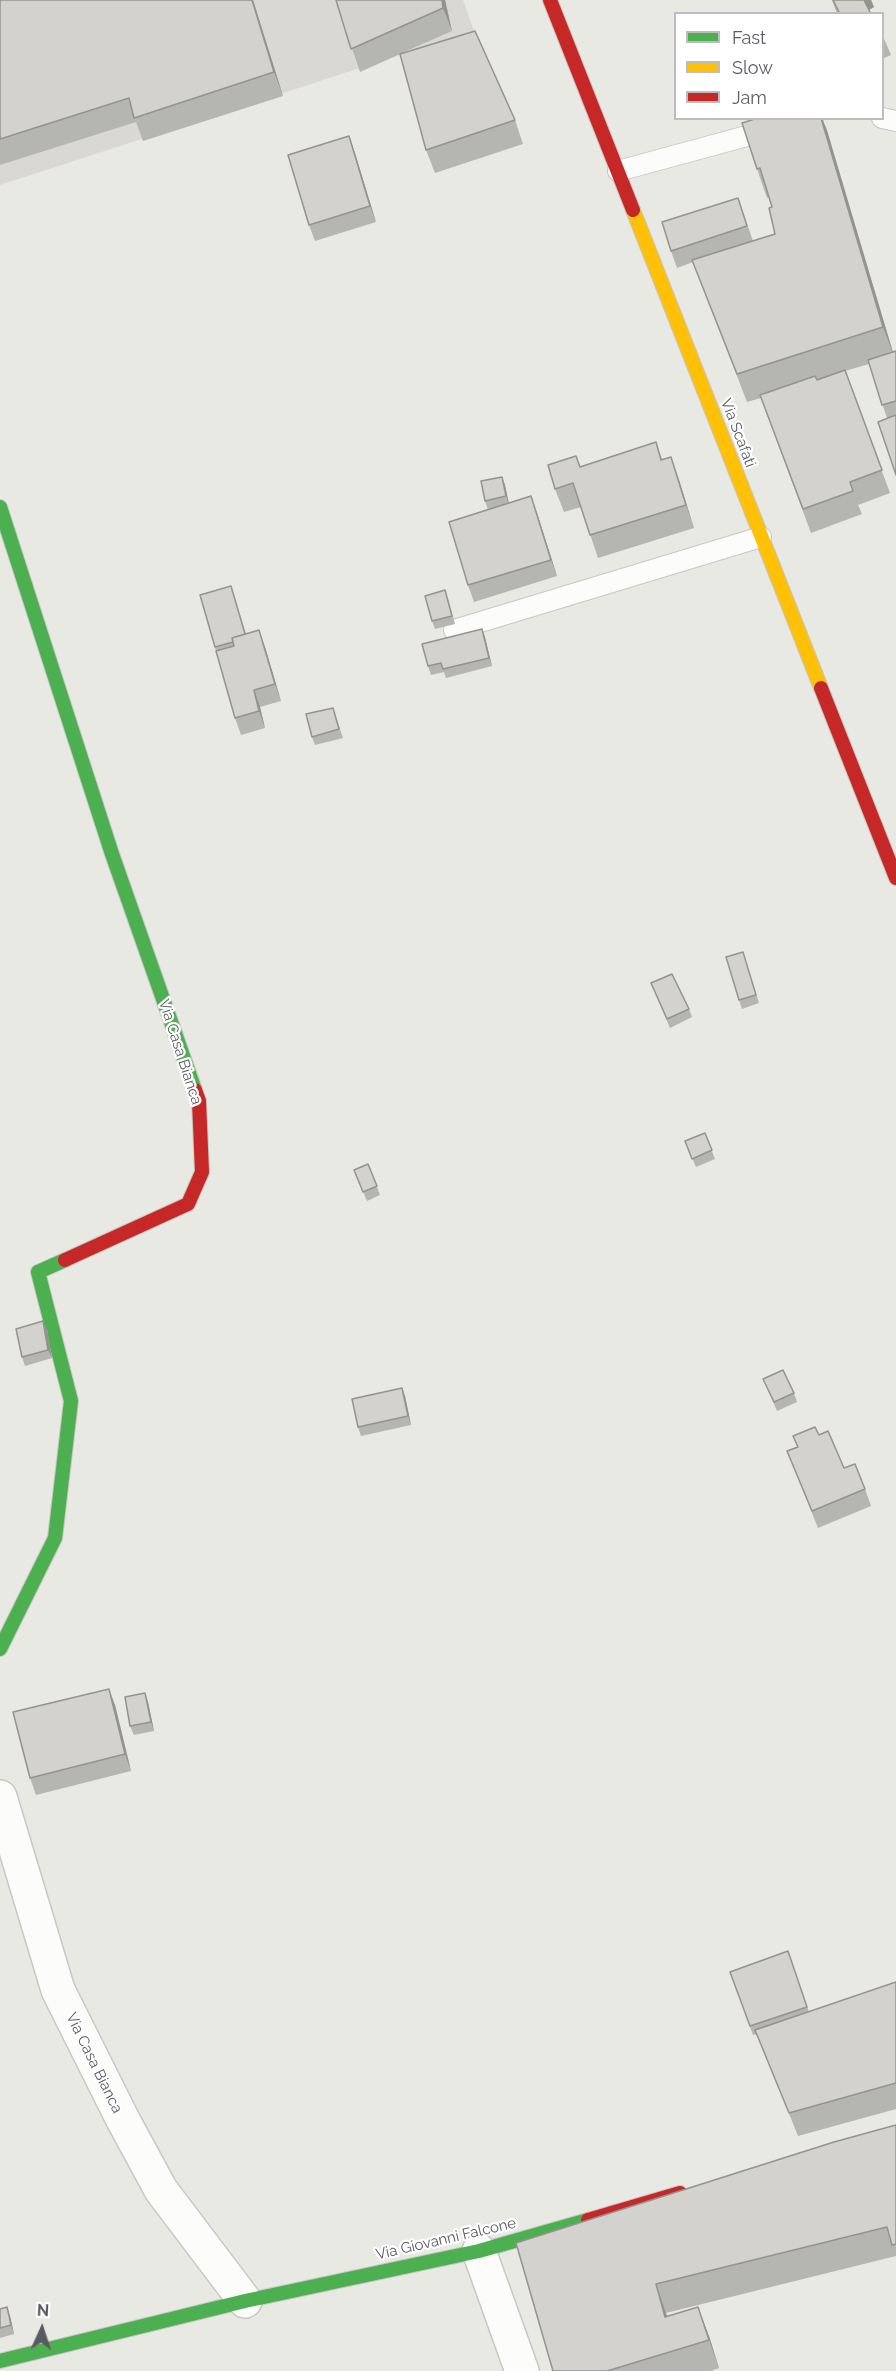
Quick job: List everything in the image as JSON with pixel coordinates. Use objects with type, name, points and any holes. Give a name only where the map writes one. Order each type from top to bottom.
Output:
[{"type":"street","name":"Via Scafati","points":[[550,0],[896,878]]},
{"type":"street","name":"Via Casa Bianca","points":[[0,507],[112,854],[199,1101],[202,1172],[188,1204],[38,1272],[71,1401],[55,1538],[0,1649]]},
{"type":"street","name":"Via Casa Bianca","points":[[0,1797],[58,1990],[161,2190],[245,2301]]},
{"type":"street","name":"Via Giovanni Falcone","points":[[0,2361],[245,2301],[479,2251],[690,2190]]},
{"type":"street","points":[[479,2251],[522,2371]]},
{"type":"lane","points":[[618,171],[806,120]]},
{"type":"lane","points":[[454,630],[761,537]]},
{"type":"shaded area","points":[[0,0],[463,0],[474,31],[0,185]]},
{"type":"building","points":[[0,0],[252,0],[274,72],[134,118],[129,98],[0,139]]},
{"type":"building","points":[[336,0],[442,0],[443,8],[351,49]]},
{"type":"building","points":[[833,0],[864,0],[870,12],[839,12]]},
{"type":"building","points":[[475,31],[515,120],[426,150],[400,54]]},
{"type":"building","points":[[752,120],[822,120],[883,327],[737,374],[692,260],[775,234],[769,208],[772,207],[760,168],[757,169],[742,123]]},
{"type":"building","points":[[349,136],[370,206],[309,225],[288,155]]},
{"type":"building","points":[[738,198],[747,226],[671,251],[662,222]]},
{"type":"building","points":[[896,351],[896,401],[882,405],[868,360]]},
{"type":"building","points":[[845,370],[882,470],[850,482],[853,491],[803,509],[760,395],[815,376],[817,380]]},
{"type":"building","points":[[896,415],[896,475],[878,422]]},
{"type":"building","points":[[656,442],[661,460],[671,457],[686,505],[590,535],[573,483],[555,489],[548,465],[576,456],[580,467]]},
{"type":"building","points":[[502,477],[506,496],[485,501],[481,481]]},
{"type":"building","points":[[531,496],[551,560],[468,585],[449,522]]},
{"type":"building","points":[[231,586],[245,634],[232,638],[233,642],[215,647],[200,595]]},
{"type":"building","points":[[445,590],[452,616],[432,621],[425,596]]},
{"type":"building","points":[[482,629],[489,658],[443,669],[441,663],[428,666],[422,644]]},
{"type":"building","points":[[259,630],[275,684],[254,690],[259,711],[235,718],[216,651],[234,646],[232,638]]},
{"type":"building","points":[[333,708],[339,729],[312,737],[306,714]]},
{"type":"building","points":[[743,952],[756,995],[739,1000],[726,957]]},
{"type":"building","points":[[672,974],[689,1009],[667,1019],[651,983]]},
{"type":"building","points":[[705,1133],[712,1150],[692,1159],[685,1141]]},
{"type":"building","points":[[368,1164],[377,1186],[363,1192],[354,1170]]},
{"type":"building","points":[[43,1321],[48,1350],[22,1357],[16,1329]]},
{"type":"building","points":[[783,1370],[794,1393],[774,1402],[763,1379]]},
{"type":"building","points":[[402,1388],[408,1416],[358,1427],[352,1399]]},
{"type":"building","points":[[815,1427],[819,1435],[828,1431],[844,1468],[855,1464],[865,1489],[812,1511],[787,1451],[798,1447],[793,1436]]},
{"type":"building","points":[[109,1689],[125,1754],[30,1778],[13,1712]]},
{"type":"building","points":[[145,1693],[151,1722],[130,1726],[125,1697]]},
{"type":"building","points":[[788,1951],[807,2007],[750,2026],[730,1972]]},
{"type":"building","points":[[896,1982],[896,2083],[789,2113],[755,2030]]},
{"type":"building","points":[[896,2125],[896,2244],[892,2245],[887,2227],[656,2284],[665,2317],[698,2307],[709,2340],[607,2371],[553,2371],[516,2243],[834,2142]]},
{"type":"building","points":[[7,2307],[11,2325],[0,2328],[0,2309]]},
{"type":"traffic: fast","points":[[0,507],[112,854],[195,1090]]},
{"type":"traffic: fast","points":[[0,1649],[55,1538],[71,1401],[38,1272],[65,1260]]},
{"type":"traffic: fast","points":[[0,2361],[245,2301],[479,2251],[588,2220]]},
{"type":"traffic: slow","points":[[633,210],[821,688]]},
{"type":"traffic: jam","points":[[550,0],[633,210]]},
{"type":"traffic: jam","points":[[821,688],[896,878]]},
{"type":"traffic: jam","points":[[65,1260],[188,1204],[202,1172],[199,1101],[195,1090]]},
{"type":"traffic: jam","points":[[588,2220],[680,2193]]}]
